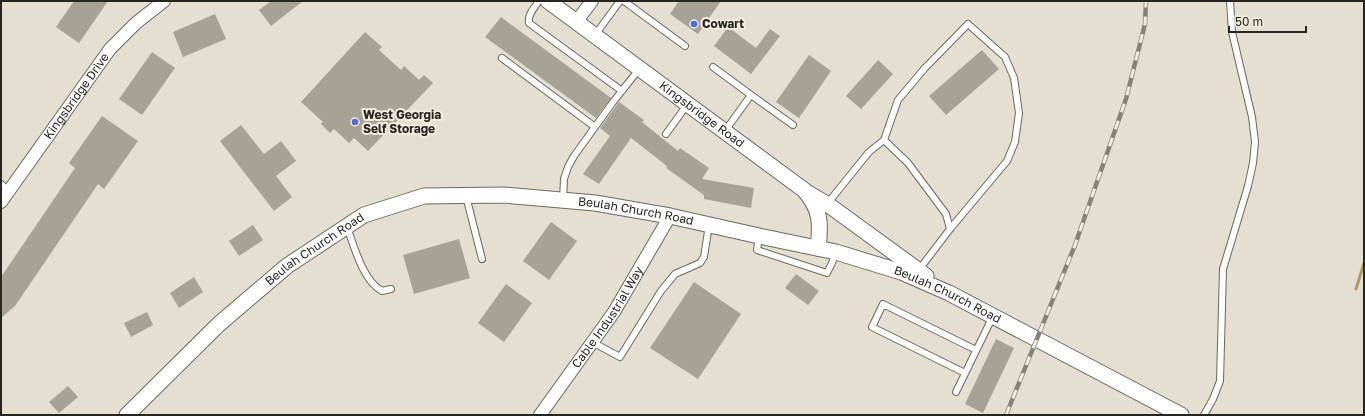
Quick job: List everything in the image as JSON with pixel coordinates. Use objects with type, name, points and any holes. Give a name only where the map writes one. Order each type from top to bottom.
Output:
[{"type":"street","name":"Kingsbridge Drive","points":[[1,202],[5,187],[110,49],[136,23],[164,1]]},
{"type":"street","name":"Kingsbridge Road","points":[[548,1],[804,190],[812,199],[818,217],[820,229],[818,248]]},
{"type":"street","points":[[576,22],[592,1]]},
{"type":"street","points":[[804,190],[827,204],[916,274]]},
{"type":"street","name":"Beulah Church Road","points":[[127,415],[221,321],[287,266],[364,215],[424,196],[504,195],[595,203],[670,216],[836,252],[901,272],[916,274],[949,293],[1181,415]]},
{"type":"street","name":"Cable Industrial Way","points":[[540,415],[614,312],[670,216]]},
{"type":"lane","points":[[539,1],[529,16],[529,22],[622,91]]},
{"type":"lane","points":[[594,35],[620,1]]},
{"type":"lane","points":[[624,1],[685,46]]},
{"type":"lane","points":[[632,7],[636,1]]},
{"type":"lane","points":[[1204,415],[1220,381],[1223,269],[1248,186],[1253,163],[1255,142],[1252,117],[1232,32],[1230,1]]},
{"type":"lane","points":[[818,217],[869,152],[884,140],[898,100],[924,69],[968,24],[1005,57],[1014,78],[1019,113],[1015,142],[1007,161],[950,229],[916,274]]},
{"type":"lane","points":[[502,58],[594,127]]},
{"type":"lane","points":[[713,67],[793,125]]},
{"type":"lane","points":[[563,201],[564,178],[574,156],[594,127],[640,68]]},
{"type":"lane","points":[[725,131],[751,95]]},
{"type":"lane","points":[[666,134],[688,104]]},
{"type":"lane","points":[[884,140],[908,162],[946,214],[950,229]]},
{"type":"lane","points":[[466,196],[482,259]]},
{"type":"lane","points":[[592,342],[620,357],[661,291],[675,274],[700,263],[704,257],[709,225]]},
{"type":"lane","points":[[347,227],[369,280],[376,288],[382,291],[391,289]]},
{"type":"lane","points":[[759,236],[757,250],[827,273],[836,252]]},
{"type":"lane","points":[[965,373],[872,327],[883,304],[976,350]]},
{"type":"lane","points":[[956,392],[993,316]]},
{"type":"building","points":[[74,1],[108,1],[79,43],[56,27]]},
{"type":"building","points":[[271,1],[303,1],[271,26],[259,10]]},
{"type":"building","name":"Cowart","points":[[679,1],[721,1],[698,34],[670,14]]},
{"type":"building","points":[[215,14],[226,39],[183,57],[173,32]]},
{"type":"building","points":[[501,17],[611,98],[596,118],[485,37]]},
{"type":"building","points":[[728,27],[756,48],[770,29],[780,36],[751,74],[714,46]]},
{"type":"building","points":[[365,32],[382,47],[379,50],[401,70],[404,66],[419,80],[424,75],[433,83],[368,151],[354,138],[349,143],[334,129],[330,133],[321,124],[323,122],[301,102]]},
{"type":"building","points":[[982,50],[999,69],[946,115],[929,96]]},
{"type":"building","points":[[152,52],[175,68],[142,115],[119,99]]},
{"type":"building","points":[[809,55],[831,71],[799,118],[776,102]]},
{"type":"building","points":[[878,60],[893,74],[861,109],[846,96]]},
{"type":"building","points":[[619,102],[644,120],[642,122],[678,151],[680,148],[709,168],[702,179],[754,188],[751,208],[704,199],[704,195],[666,168],[667,166],[631,138],[599,184],[583,174],[610,136],[600,128]]},
{"type":"building","points":[[102,116],[138,141],[104,189],[98,184],[15,306],[1,318],[1,277],[75,168],[69,163]]},
{"type":"building","points":[[241,125],[264,154],[281,141],[296,161],[276,176],[292,197],[274,211],[220,141]]},
{"type":"building","points":[[551,222],[577,241],[549,280],[523,261]]},
{"type":"building","points":[[253,225],[263,240],[239,256],[229,241]]},
{"type":"building","points":[[459,239],[470,278],[414,294],[403,255]]},
{"type":"building","points":[[796,274],[819,291],[808,305],[785,288]]},
{"type":"building","points":[[194,277],[203,292],[179,308],[170,293]]},
{"type":"building","points":[[694,282],[741,314],[698,379],[650,348]]},
{"type":"building","points":[[506,284],[532,303],[504,342],[478,323]]},
{"type":"building","points":[[147,312],[153,325],[131,337],[124,323]]},
{"type":"building","points":[[996,339],[1014,348],[983,413],[965,404]]},
{"type":"building","points":[[68,386],[78,397],[59,413],[49,402]]},
{"type":"waterway","points":[[1356,289],[1364,263]]},
{"type":"railway","points":[[1006,415],[1075,245],[1126,99],[1145,24],[1146,1]]},
{"type":"place","name":"Cowart","points":[[694,24]]},
{"type":"place","name":"West Georgia Self Storage","points":[[355,122]]}]
